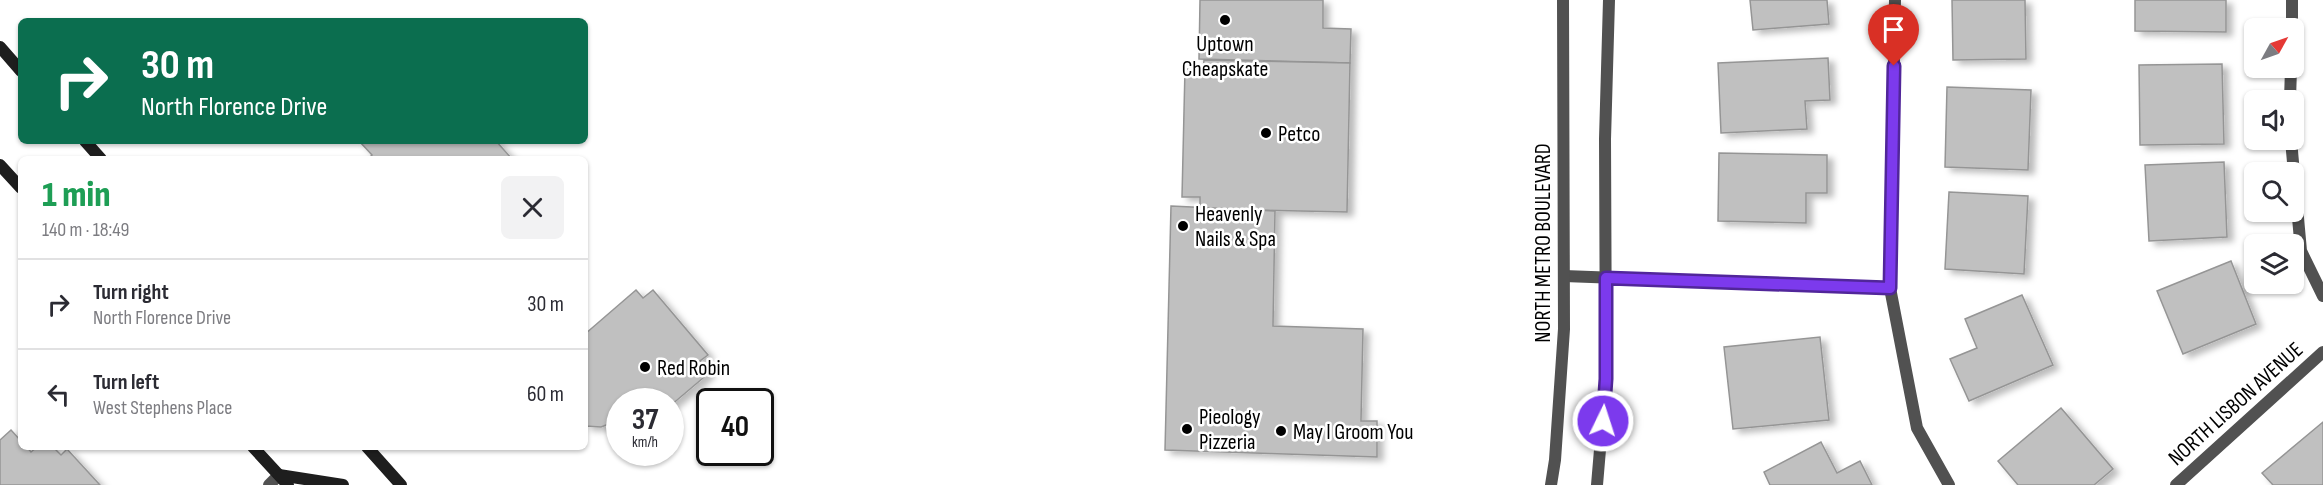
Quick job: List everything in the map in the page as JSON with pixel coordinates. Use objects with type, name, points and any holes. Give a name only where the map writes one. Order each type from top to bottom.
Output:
[{"type":"main road","points":[[0,47],[18,67]]},
{"type":"main road","points":[[88,144],[98,156]]},
{"type":"main road","points":[[0,165],[18,185]]},
{"type":"main road","points":[[256,450],[284,480],[343,485]]},
{"type":"main road","points":[[370,450],[401,485]]},
{"type":"street","name":"NORTH METRO BOULEVARD","points":[[1551,485],[1555,459],[1564,329],[1563,0]]},
{"type":"street","points":[[1597,485],[1606,379],[1605,139],[1609,0]]},
{"type":"street","points":[[1895,0],[1890,288],[1917,428],[1948,485]]},
{"type":"street","points":[[2292,0],[2292,18]]},
{"type":"street","points":[[2292,150],[2301,251],[2323,296]]},
{"type":"street","points":[[1564,276],[1890,288]]},
{"type":"street","name":"NORTH LISBON AVENUE","points":[[2176,485],[2323,352]]},
{"type":"street","points":[[269,485],[284,480]]},
{"type":"building","points":[[1200,0],[1323,0],[1323,28],[1351,29],[1350,63],[1199,59]]},
{"type":"building","points":[[1750,0],[1827,0],[1829,24],[1753,30]]},
{"type":"building","points":[[1952,0],[2025,0],[2026,59],[1953,60]]},
{"type":"building","points":[[2135,0],[2226,0],[2226,32],[2135,31]]},
{"type":"building","points":[[1828,58],[1830,100],[1805,101],[1807,129],[1721,133],[1718,63]]},
{"type":"building","name":"Petco","points":[[1204,60],[1350,63],[1347,212],[1200,209],[1200,197],[1182,197],[1185,69],[1203,70]]},
{"type":"building","points":[[2222,64],[2224,144],[2140,145],[2139,65]]},
{"type":"building","points":[[1947,87],[2031,90],[2028,170],[1945,167]]},
{"type":"building","points":[[362,144],[499,144],[509,156],[371,156]]},
{"type":"building","points":[[1719,153],[1827,155],[1827,193],[1806,193],[1806,223],[1718,221]]},
{"type":"building","points":[[2224,162],[2227,237],[2149,241],[2145,165]]},
{"type":"building","points":[[1949,192],[2028,196],[2024,274],[1945,269]]},
{"type":"building","points":[[1171,206],[1275,211],[1273,326],[1363,329],[1361,421],[1377,421],[1377,457],[1165,450]]},
{"type":"building","points":[[2231,261],[2256,324],[2183,354],[2157,291]]},
{"type":"building","name":"Red Robin","points":[[636,290],[643,298],[653,290],[708,355],[700,361],[709,373],[684,394],[684,388],[606,388],[606,425],[588,426],[588,331]]},
{"type":"building","points":[[2022,295],[2053,365],[1969,401],[1950,359],[1977,348],[1965,319]]},
{"type":"building","points":[[1820,337],[1829,420],[1733,429],[1724,347]]},
{"type":"building","points":[[2061,408],[2113,469],[2094,485],[2018,485],[1998,461]]},
{"type":"building","points":[[2323,422],[2323,485],[2273,485],[2262,473]]},
{"type":"building","points":[[11,430],[18,438],[18,450],[31,452],[33,450],[56,450],[61,455],[68,450],[100,485],[0,485],[0,440]]},
{"type":"building","points":[[1821,442],[1837,473],[1860,461],[1872,485],[1770,485],[1764,472]]},
{"type":"place","name":"Uptown Cheapskate","points":[[1225,20]]},
{"type":"place","name":"Petco","points":[[1266,133]]},
{"type":"place","name":"Heavenly Nails & Spa","points":[[1183,226]]},
{"type":"place","name":"Red Robin","points":[[645,367]]},
{"type":"place","name":"Pieology Pizzeria","points":[[1187,429]]},
{"type":"place","name":"May I Groom You","points":[[1281,431]]},
{"type":"route","points":[[1603,421],[1606,379],[1606,278],[1890,288],[1894,66]]}]
